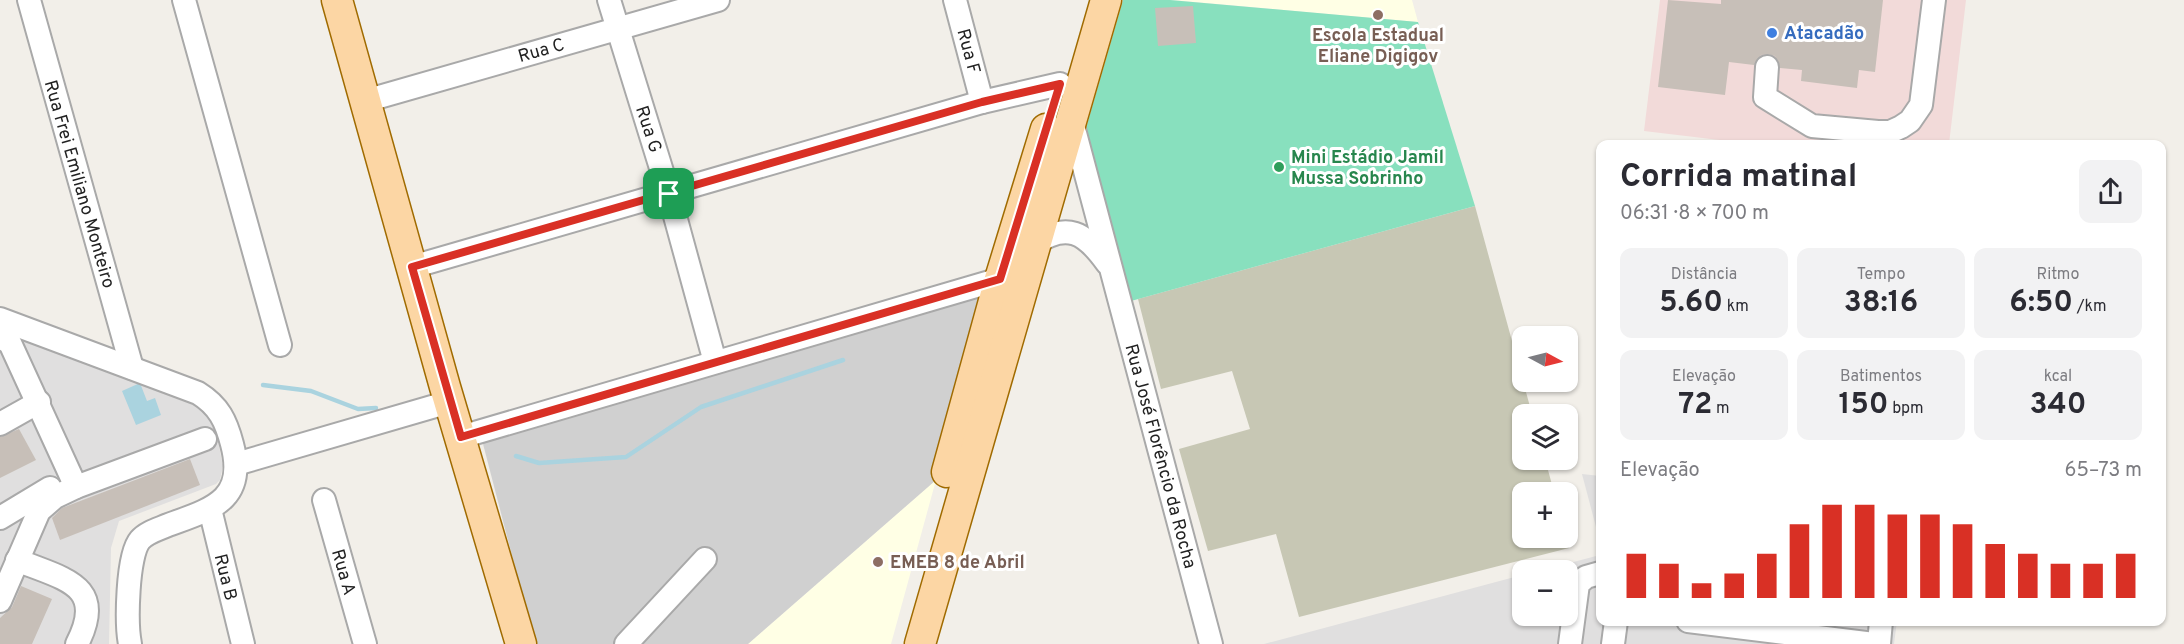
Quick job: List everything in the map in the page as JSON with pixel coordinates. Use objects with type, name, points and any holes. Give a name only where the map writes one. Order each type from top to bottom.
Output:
[{"type":"main road","points":[[338,0],[449,402],[521,644]]},
{"type":"main road","points":[[900,644],[1000,279],[1085,0]]},
{"type":"main road","points":[[920,644],[1106,0]]},
{"type":"street","name":"Rua Frei Emiliano Monteiro","points":[[29,0],[132,368]]},
{"type":"street","points":[[184,0],[280,345]]},
{"type":"street","name":"Rua G","points":[[609,0],[669,194],[715,362]]},
{"type":"street","name":"Rua C","points":[[365,101],[718,0]]},
{"type":"street","name":"Rua F","points":[[955,0],[982,102]]},
{"type":"street","points":[[1767,66],[1765,97],[1812,126],[1890,132],[1910,121],[1922,105],[1934,0]]},
{"type":"street","points":[[412,267],[982,102],[1060,84]]},
{"type":"street","name":"Rua José Florêncio da Rocha","points":[[1071,117],[1211,644]]},
{"type":"street","name":"Rua José Florêncio da Rocha","points":[[1034,244],[1058,231],[1073,233],[1085,238],[1096,248],[1111,269]]},
{"type":"street","points":[[461,437],[1000,279]]},
{"type":"street","points":[[0,319],[198,393],[211,401],[226,424],[236,465],[232,487],[224,499],[210,509],[153,531],[139,541],[129,573],[128,633],[130,644]]},
{"type":"street","points":[[0,337],[10,343],[39,402],[72,479]]},
{"type":"street","points":[[0,424],[39,402]]},
{"type":"street","points":[[236,465],[449,402]]},
{"type":"street","points":[[0,518],[36,506],[72,479],[205,439]]},
{"type":"street","name":"Rua A","points":[[324,500],[365,644]]},
{"type":"street","points":[[0,601],[36,506]]},
{"type":"street","name":"Rua B","points":[[210,509],[243,644]]},
{"type":"street","points":[[626,644],[705,559]]},
{"type":"street","points":[[17,560],[78,587],[88,605],[87,624],[77,644]]},
{"type":"street","points":[[1570,644],[1578,584],[1586,577],[1596,574]]},
{"type":"street","points":[[1613,644],[1615,626]]},
{"type":"street","points":[[1714,626],[1740,631],[1876,644],[1880,626]]},
{"type":"shaded area","name":"Escola Estadual Eliane Digigov","points":[[1172,0],[1412,0],[1418,22],[1263,8]]},
{"type":"shaded area","points":[[1660,0],[1966,0],[1949,140],[1719,140],[1644,131]]},
{"type":"shaded area","points":[[1475,206],[1512,341],[1512,392],[1526,392],[1529,404],[1512,404],[1512,470],[1548,470],[1551,482],[1512,482],[1512,548],[1569,548],[1522,560],[1512,560],[1512,563],[1299,617],[1276,534],[1208,551],[1179,449],[1250,429],[1232,371],[1161,389],[1138,299]]},
{"type":"shaded area","points":[[987,293],[936,480],[748,644],[535,644],[482,440]]},
{"type":"shaded area","points":[[0,329],[192,398],[214,421],[223,466],[220,480],[216,484],[119,521],[111,548],[109,644],[0,644]]},
{"type":"shaded area","points":[[1582,474],[1596,476],[1596,527]]},
{"type":"shaded area","name":"EMEB 8 de Abril","points":[[936,480],[891,644],[748,644]]},
{"type":"shaded area","points":[[1596,556],[1596,626],[1896,626],[1894,644],[1264,644],[1512,578],[1512,626],[1578,626],[1578,561]]},
{"type":"green space","name":"Mini Estádio Jamil Mussa Sobrinho","points":[[1123,0],[1170,0],[1418,22],[1475,206],[1131,301],[1086,128]]},
{"type":"water","points":[[140,383],[147,401],[155,398],[161,415],[136,425],[122,391]]},
{"type":"building","name":"Atacadão","points":[[1668,0],[1721,4],[1721,0],[1883,0],[1875,72],[1859,70],[1857,88],[1801,81],[1802,70],[1780,68],[1775,56],[1767,54],[1761,55],[1754,65],[1729,62],[1725,95],[1658,87]]},
{"type":"building","points":[[1193,6],[1196,43],[1158,46],[1155,8]]},
{"type":"building","points":[[19,429],[36,460],[0,478],[0,437]]},
{"type":"building","points":[[190,459],[200,485],[60,540],[52,518],[62,508]]},
{"type":"building","points":[[21,586],[52,599],[32,644],[0,644],[0,618],[12,607]]},
{"type":"waterway","points":[[516,456],[539,463],[626,457],[701,407],[843,360]]},
{"type":"waterway","points":[[263,385],[311,391],[358,409],[376,408]]},
{"type":"place","name":"Escola Estadual Eliane Digigov","points":[[1378,15]]},
{"type":"place","name":"Atacadão","points":[[1772,33]]},
{"type":"place","name":"Mini Estádio Jamil Mussa Sobrinho","points":[[1279,167]]},
{"type":"place","name":"EMEB 8 de Abril","points":[[878,562]]},
{"type":"route","points":[[1060,84],[1000,279],[461,437],[412,267],[669,194],[982,102],[1060,84]]}]
